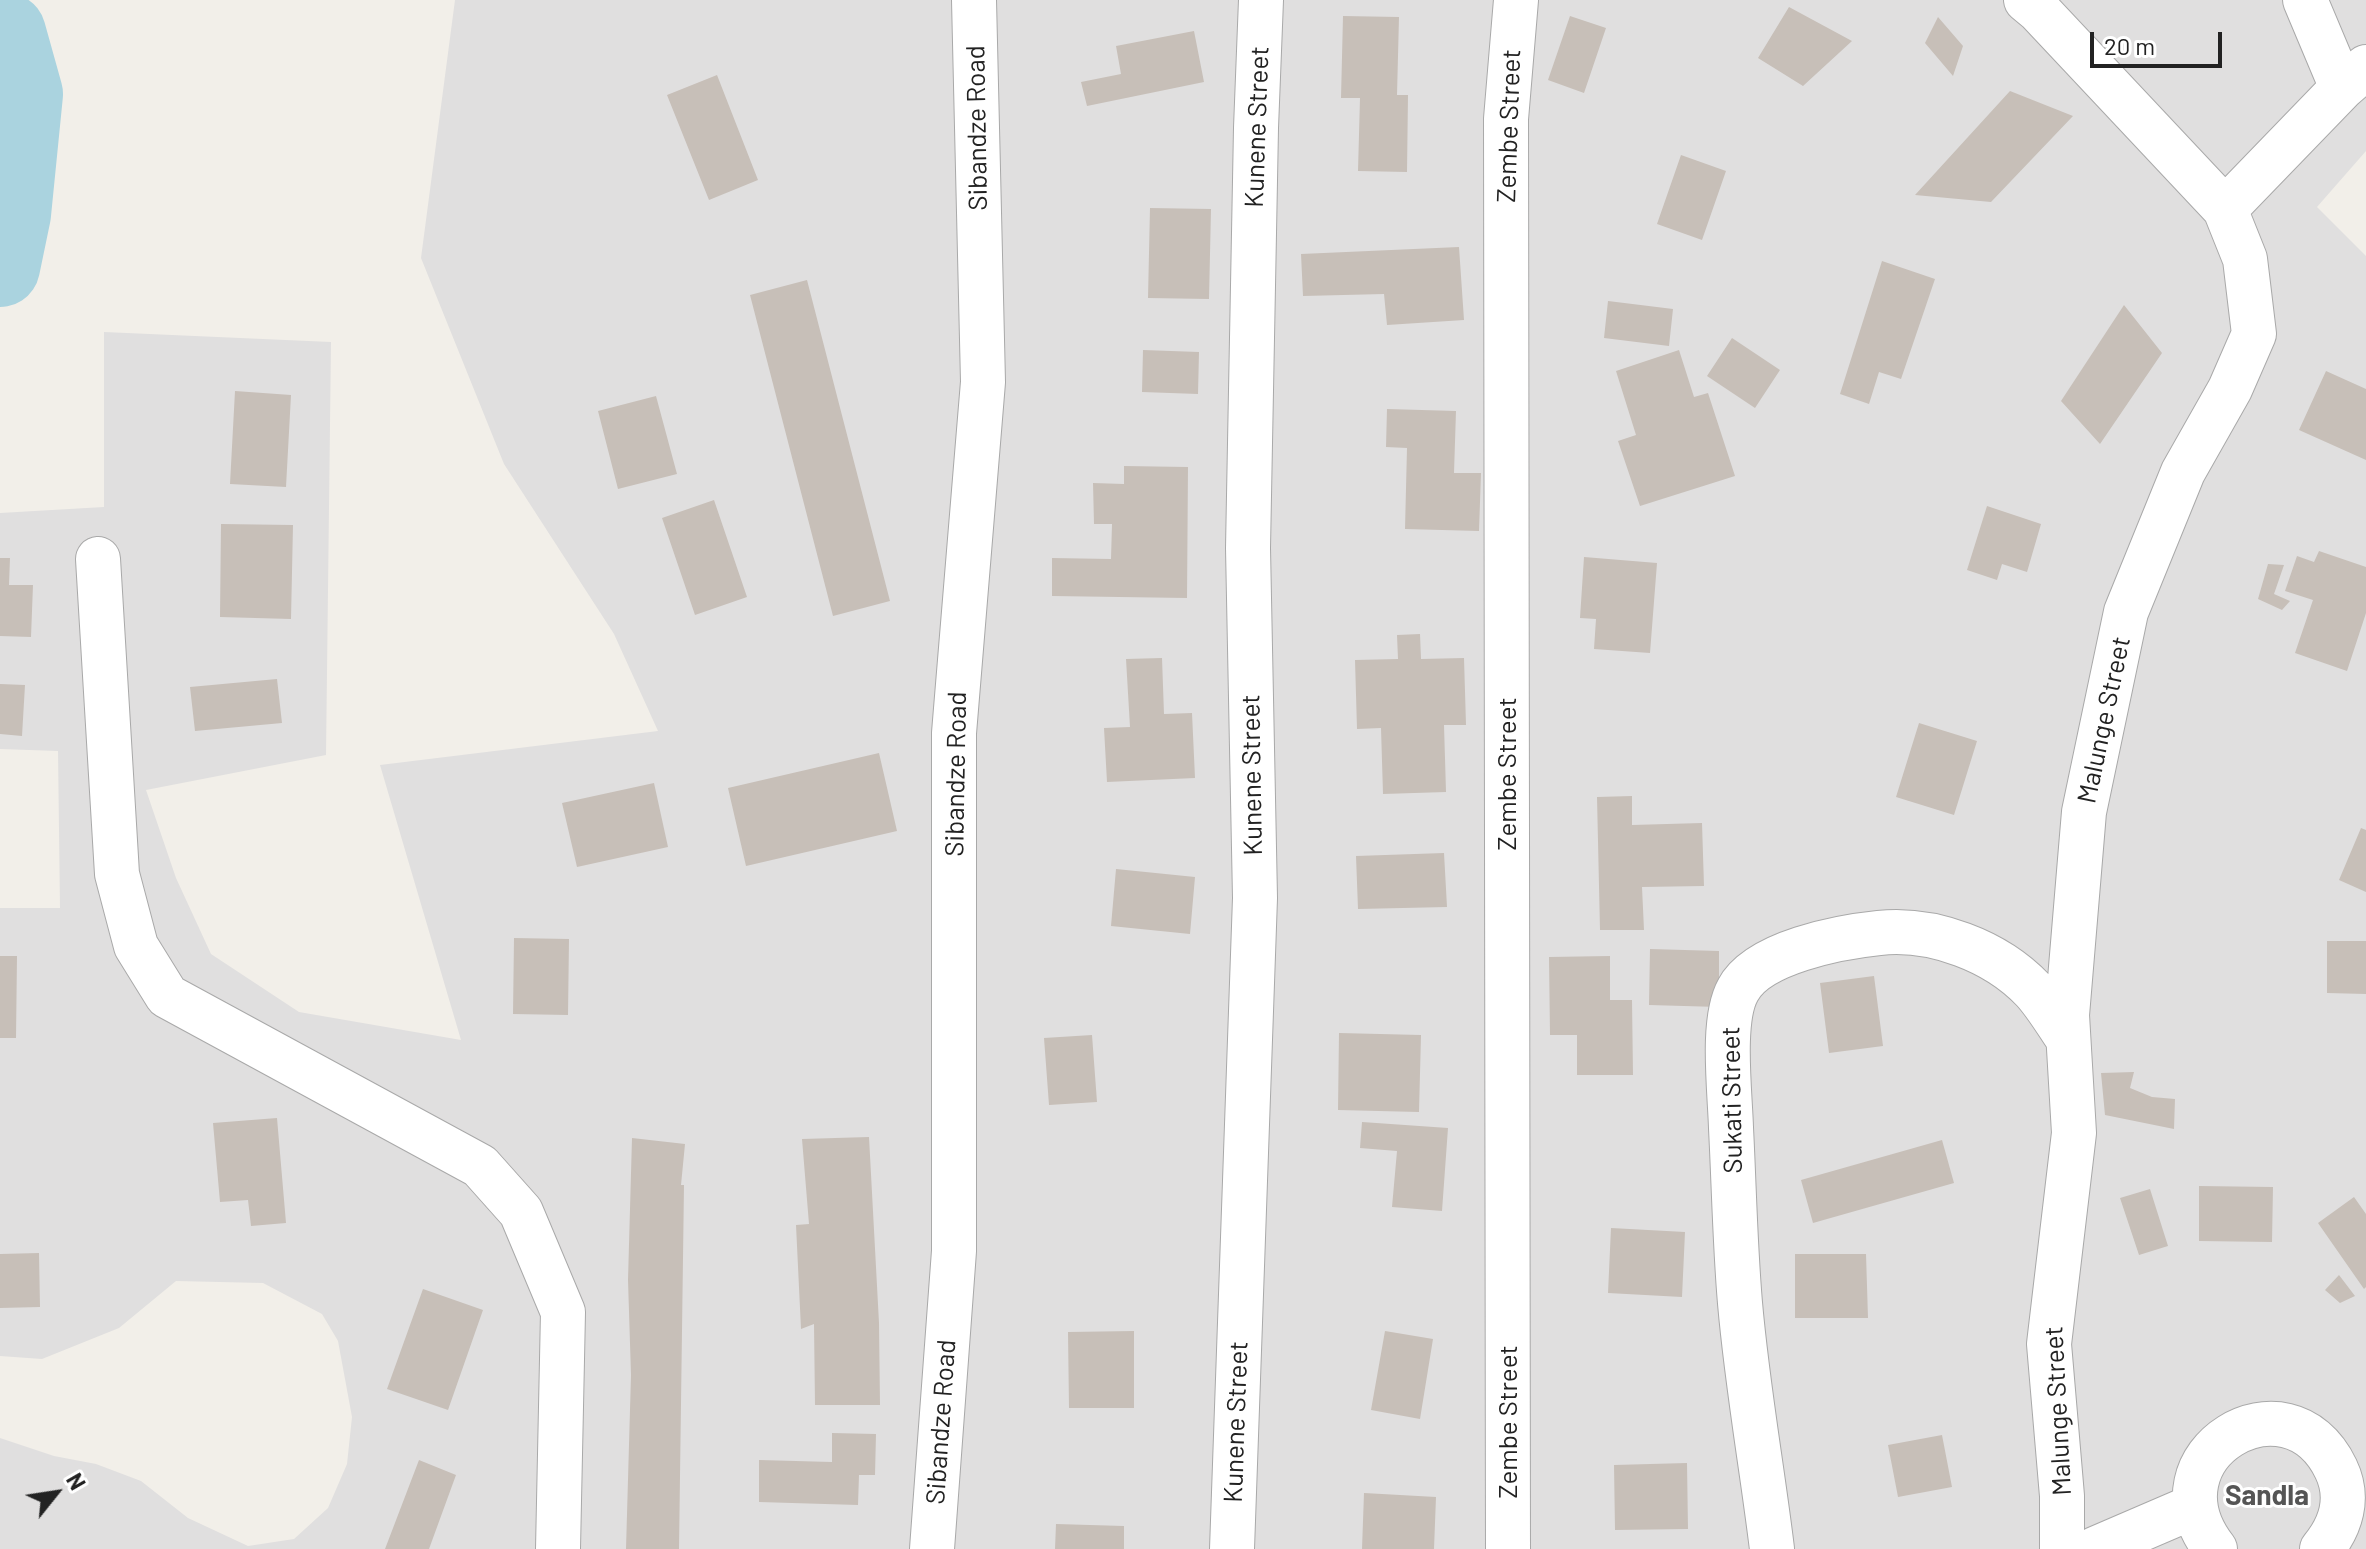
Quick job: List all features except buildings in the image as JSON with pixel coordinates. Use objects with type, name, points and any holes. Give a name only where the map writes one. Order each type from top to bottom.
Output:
[{"type":"street","name":"Sibandze Road","points":[[932,1549],[954,1251],[954,733],[983,382],[974,0]]},
{"type":"street","name":"Kunene Street","points":[[1232,1549],[1255,898],[1248,548],[1261,0]]},
{"type":"street","name":"Zembe Street","points":[[1508,1549],[1506,119],[1516,0]]},
{"type":"street","name":"Malunge Street","points":[[2026,0],[2225,209],[2245,259],[2254,334],[2230,389],[2183,472],[2126,612],[2084,812],[2067,1015],[2074,1133],[2049,1344],[2062,1496],[2062,1549]]},
{"type":"street","points":[[2225,209],[2354,77],[2305,0]]},
{"type":"street","points":[[98,559],[117,874],[136,946],[167,996],[480,1166],[521,1212],[563,1312],[558,1549]]},
{"type":"street","name":"Sukati Street","points":[[1772,1549],[1740,1304],[1729,1071],[1730,1007],[1739,987],[1754,971],[1776,959],[1844,937],[1893,931],[1941,938],[1992,957],[2033,990],[2068,1039]]},
{"type":"street","points":[[2215,1549],[2202,1532],[2195,1506],[2197,1478],[2208,1453],[2229,1435],[2255,1424],[2282,1424],[2308,1434],[2329,1454],[2355,1504],[2322,1549]]},
{"type":"street","points":[[2095,1549],[2195,1506]]},
{"type":"shaded area","points":[[455,0],[2366,0],[2366,151],[2317,207],[2366,256],[2366,1549],[0,1549],[0,1438],[54,1456],[96,1464],[141,1481],[188,1518],[248,1546],[294,1539],[328,1508],[347,1464],[352,1417],[338,1341],[322,1314],[263,1283],[176,1281],[119,1328],[42,1359],[0,1356],[0,908],[60,908],[58,751],[0,749],[0,513],[104,507],[104,332],[331,342],[326,755],[146,790],[176,878],[211,954],[299,1012],[461,1040],[380,765],[658,731],[614,634],[504,464],[421,258]]},
{"type":"waterway","points":[[6,33],[14,0]]},
{"type":"waterway","points":[[0,267],[11,214],[23,94],[6,33]]},
{"type":"district","name":"Sandla","points":[[2267,1496]]}]
